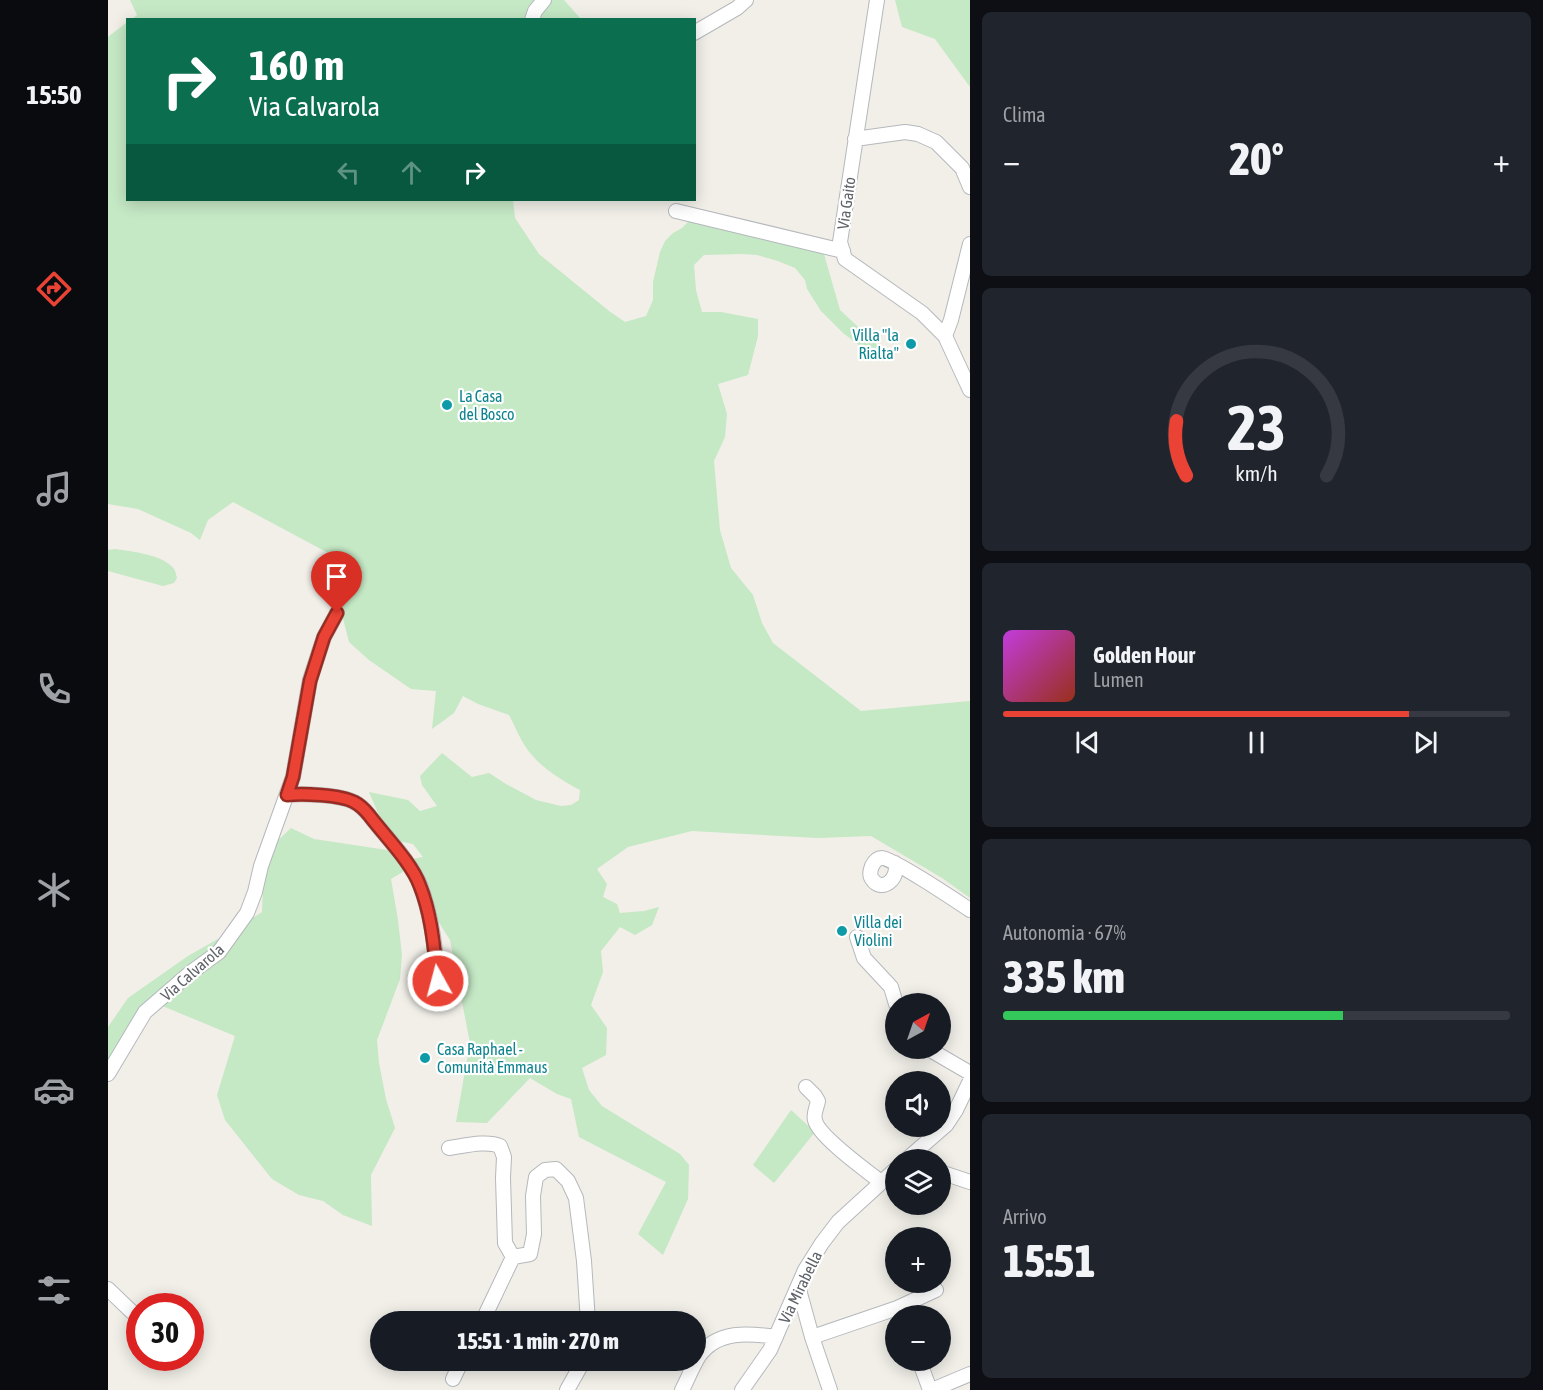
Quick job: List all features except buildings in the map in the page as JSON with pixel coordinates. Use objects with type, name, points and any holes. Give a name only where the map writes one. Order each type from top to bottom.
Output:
[{"type":"street","points":[[533,18],[544,0]]},
{"type":"street","points":[[696,32],[737,8],[746,0]]},
{"type":"street","name":"Via Gaito","points":[[877,0],[840,242],[845,259],[922,313],[945,336],[970,390]]},
{"type":"street","points":[[855,139],[904,132],[918,134],[936,142],[962,168],[970,187]]},
{"type":"street","points":[[676,211],[843,251]]},
{"type":"street","points":[[945,336],[970,244]]},
{"type":"street","name":"Via Calvarola","points":[[108,1074],[145,1012],[190,973],[219,952],[247,913],[293,777],[310,681],[324,637],[337,613]]},
{"type":"street","points":[[287,795],[315,795],[355,802],[369,815],[405,861],[420,884],[426,907],[434,944],[440,999]]},
{"type":"street","points":[[895,863],[970,910]]},
{"type":"street","points":[[857,937],[864,958],[894,993]]},
{"type":"street","points":[[946,1059],[970,1073]]},
{"type":"street","points":[[918,1149],[945,1125],[956,1110],[970,1081]]},
{"type":"street","points":[[806,1088],[818,1101],[814,1115],[818,1126],[881,1182]]},
{"type":"street","points":[[956,1110],[970,1115]]},
{"type":"street","points":[[449,1148],[480,1144],[500,1146],[504,1157],[505,1243],[513,1257]]},
{"type":"street","points":[[513,1257],[530,1254],[534,1234],[533,1196],[536,1177],[545,1170],[556,1169],[568,1181],[576,1198],[587,1311]]},
{"type":"street","points":[[951,1176],[970,1182]]},
{"type":"street","name":"Via Mirabella","points":[[742,1390],[770,1350],[806,1270],[827,1236],[838,1222],[885,1179]]},
{"type":"street","points":[[487,1311],[513,1257]]},
{"type":"street","points":[[798,1286],[830,1390]]},
{"type":"street","points":[[108,1289],[126,1306]]},
{"type":"street","points":[[911,1305],[931,1293]]},
{"type":"street","points":[[812,1337],[885,1316]]},
{"type":"street","points":[[682,1390],[698,1358],[706,1347],[718,1340],[742,1334],[776,1337]]},
{"type":"street","points":[[453,1379],[457,1371]]},
{"type":"street","points":[[567,1390],[578,1371]]},
{"type":"street","points":[[923,1371],[931,1390],[970,1374]]},
{"type":"green space","points":[[130,0],[564,0],[580,18],[133,18],[137,15]]},
{"type":"green space","points":[[895,0],[970,0],[970,87],[935,39],[902,27]]},
{"type":"green space","points":[[126,23],[126,201],[513,201],[515,218],[539,254],[625,322],[646,316],[653,300],[653,282],[665,241],[698,212],[824,254],[840,310],[886,353],[868,352],[843,333],[821,311],[807,289],[805,280],[795,268],[757,255],[743,254],[704,255],[694,265],[696,290],[702,312],[721,312],[758,319],[758,336],[748,375],[718,384],[727,414],[725,437],[714,461],[720,530],[731,568],[753,595],[762,623],[773,643],[861,711],[970,701],[970,898],[942,878],[871,836],[818,838],[692,831],[628,847],[597,869],[607,884],[603,897],[617,904],[620,913],[659,907],[652,925],[635,935],[620,927],[601,951],[603,972],[591,1005],[607,1028],[606,1055],[582,1068],[589,1090],[602,1106],[680,1154],[689,1165],[688,1199],[663,1255],[638,1234],[666,1182],[579,1137],[571,1099],[557,1094],[530,1078],[487,1123],[456,1122],[470,1043],[450,940],[406,870],[391,879],[402,955],[400,979],[377,1040],[386,1099],[395,1128],[371,1175],[372,1226],[343,1215],[323,1201],[299,1195],[272,1179],[225,1120],[217,1095],[235,1036],[160,1005],[131,1021],[108,1062],[108,1027],[128,998],[188,956],[262,912],[263,886],[273,845],[291,828],[314,839],[387,850],[412,859],[423,857],[413,844],[393,840],[369,792],[408,800],[420,811],[437,806],[422,785],[420,776],[442,753],[472,777],[489,773],[536,800],[561,806],[571,805],[579,800],[580,790],[551,772],[532,756],[509,715],[463,696],[454,713],[432,729],[436,691],[411,689],[369,660],[349,642],[336,591],[332,555],[233,502],[208,520],[200,540],[191,533],[138,509],[108,504],[108,37]]},
{"type":"green space","points":[[108,550],[147,554],[163,560],[174,569],[177,578],[174,583],[163,586],[108,571]]},
{"type":"green space","points":[[791,1110],[815,1132],[774,1183],[753,1165]]},
{"type":"place","name":"Villa \"la Rialta\"","points":[[911,344]]},
{"type":"place","name":"La Casa del Bosco","points":[[447,405]]},
{"type":"place","name":"Villa dei Violini","points":[[842,931]]},
{"type":"place","name":"Casa Raphael - Comunità Emmaus","points":[[425,1058]]},
{"type":"route","points":[[337,613],[324,637],[310,681],[293,777],[287,795],[315,795],[348,800],[355,802],[369,815],[420,884],[431,927],[438,981]]}]
